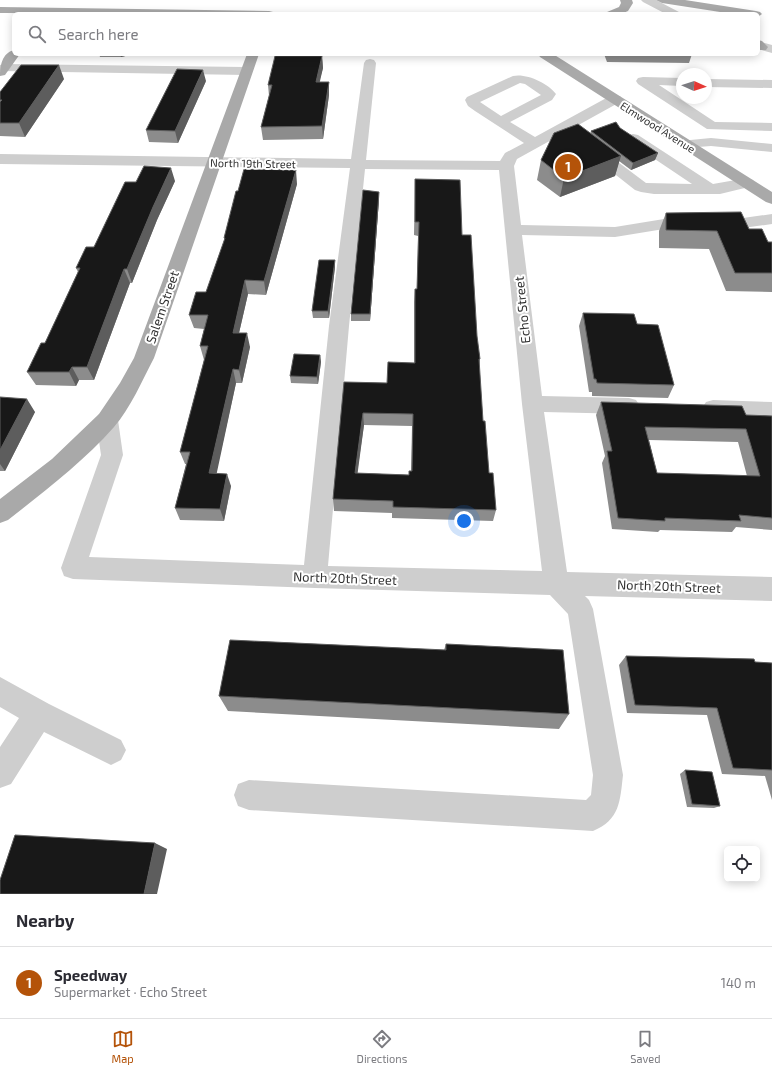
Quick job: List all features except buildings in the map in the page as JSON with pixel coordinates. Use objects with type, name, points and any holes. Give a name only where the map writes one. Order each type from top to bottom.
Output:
[{"type":"main road","points":[[48,12],[57,0]]},
{"type":"main road","points":[[616,12],[624,9],[628,3],[626,0]]},
{"type":"main road","points":[[662,0],[740,12]]},
{"type":"main road","points":[[0,10],[31,12]]},
{"type":"main road","points":[[158,12],[269,11]]},
{"type":"main road","points":[[2,70],[12,56]]},
{"type":"main road","name":"Salem Street","points":[[0,512],[60,465],[108,420],[128,388],[144,358],[252,56]]},
{"type":"main road","name":"Elmwood Avenue","points":[[547,56],[772,199]]},
{"type":"street","points":[[647,0],[671,12]]},
{"type":"street","points":[[315,577],[339,326],[370,63]]},
{"type":"street","points":[[2,70],[65,64],[185,65],[246,71]]},
{"type":"street","points":[[500,122],[547,97],[549,94],[529,81],[518,79],[472,100],[473,103],[500,122],[533,142]]},
{"type":"street","points":[[676,82],[643,81],[676,103]]},
{"type":"street","points":[[712,83],[772,84]]},
{"type":"street","points":[[506,166],[510,156],[533,142],[580,138],[615,99]]},
{"type":"street","points":[[678,104],[772,162]]},
{"type":"street","points":[[649,121],[621,132],[710,189]]},
{"type":"street","points":[[712,126],[772,127]]},
{"type":"street","points":[[580,138],[634,183],[641,187],[654,189],[720,189],[747,183]]},
{"type":"street","points":[[685,144],[711,142],[772,148]]},
{"type":"street","name":"North 19th Street","points":[[0,159],[506,166]]},
{"type":"street","name":"Echo Street","points":[[506,166],[532,404],[556,583]]},
{"type":"street","points":[[513,230],[615,232],[664,224],[736,224],[772,219]]},
{"type":"street","points":[[532,404],[648,407]]},
{"type":"street","points":[[694,408],[772,410]]},
{"type":"street","name":"North 20th Street","points":[[108,420],[112,455],[73,568],[315,577],[772,589]]},
{"type":"street","points":[[249,795],[593,816],[605,802],[608,775],[580,609],[556,583]]},
{"type":"street","points":[[0,691],[39,714],[111,750]]},
{"type":"street","points":[[0,773],[39,714]]},
{"type":"place","name":"Speedway","points":[[568,167]]}]
